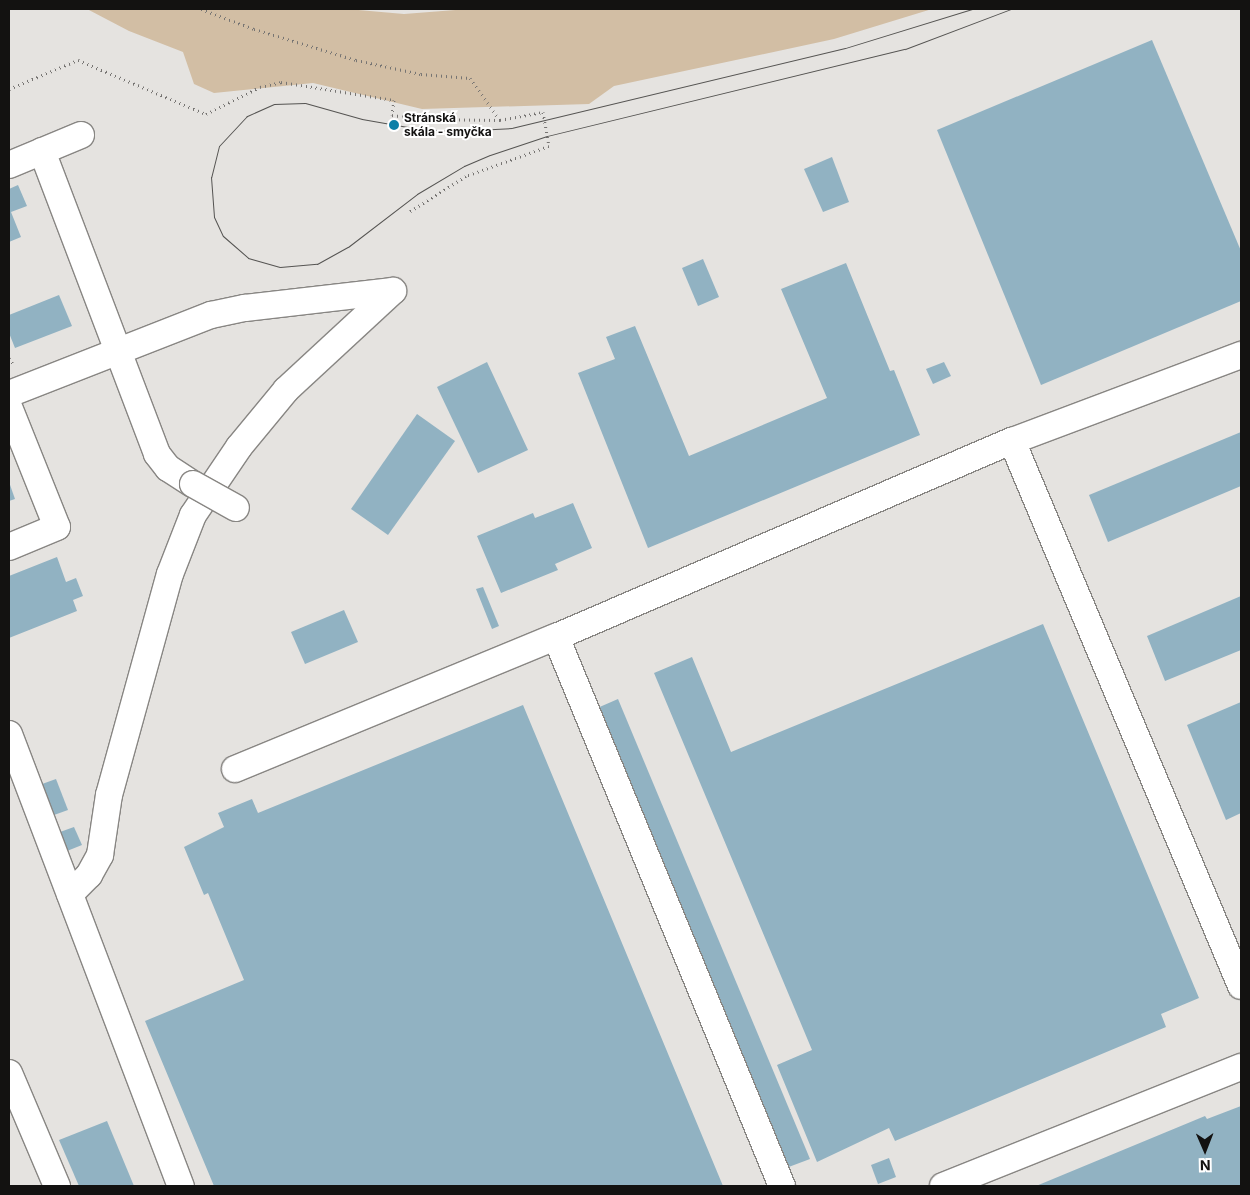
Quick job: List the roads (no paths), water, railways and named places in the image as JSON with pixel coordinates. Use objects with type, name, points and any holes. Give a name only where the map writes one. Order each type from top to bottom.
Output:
[{"type":"lane","points":[[9,166],[81,135]]},
{"type":"lane","points":[[42,151],[157,454],[168,468],[192,484],[236,508]]},
{"type":"lane","points":[[9,394],[117,350],[227,311],[393,291],[286,390],[239,447],[193,515],[170,574],[109,795],[100,855],[88,875],[70,894]]},
{"type":"lane","points":[[236,769],[556,637],[1012,441],[1241,355]]},
{"type":"lane","points":[[9,407],[57,527],[9,547]]},
{"type":"lane","points":[[1012,441],[1241,986]]},
{"type":"lane","points":[[556,637],[782,1186]]},
{"type":"lane","points":[[9,734],[181,1186]]},
{"type":"lane","points":[[943,1186],[1241,1067]]},
{"type":"lane","points":[[9,1073],[57,1186]]},
{"type":"tram line","points":[[972,9],[845,48],[512,128],[456,131],[419,129],[362,119],[305,103],[274,104],[247,116],[219,146],[211,177],[214,217],[223,236],[248,258],[280,267],[317,264],[348,247],[417,194],[464,166],[490,155],[547,136],[905,49],[1011,9]]},
{"type":"place","name":"Stránská skála - smyčka","points":[[394,125]]}]
